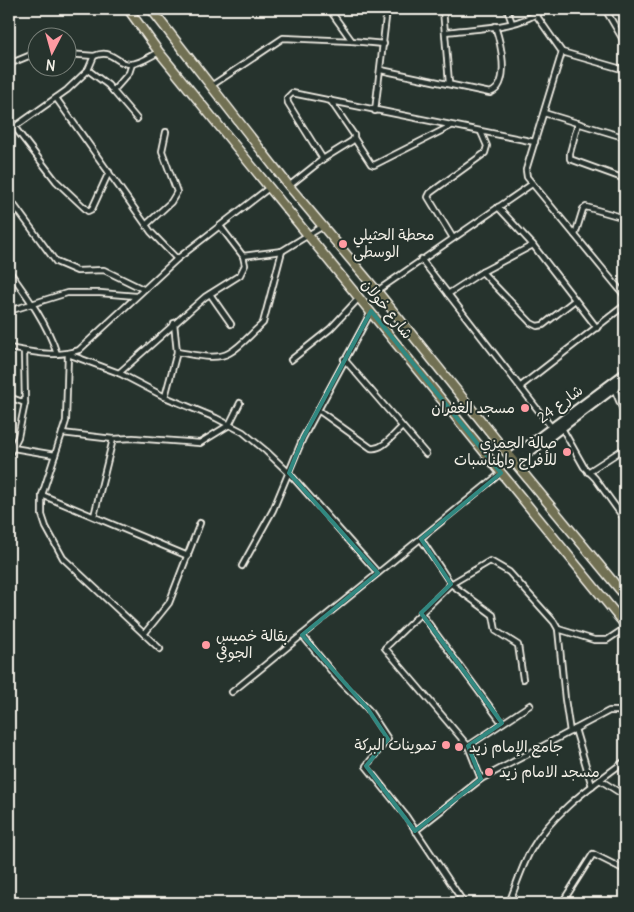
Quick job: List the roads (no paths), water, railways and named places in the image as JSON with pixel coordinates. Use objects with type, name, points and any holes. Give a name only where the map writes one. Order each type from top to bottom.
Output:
[{"type":"main road","name":"شارع خولان","points":[[128,9],[160,52],[625,626]]},
{"type":"main road","name":"شارع خولان","points":[[151,9],[289,186],[377,291],[625,596]]},
{"type":"street","points":[[329,9],[352,41]]},
{"type":"street","points":[[375,110],[387,9]]},
{"type":"street","points":[[443,9],[449,83]]},
{"type":"street","points":[[507,9],[512,23]]},
{"type":"street","points":[[532,9],[562,52],[625,70]]},
{"type":"street","points":[[445,32],[512,23],[536,15],[544,9]]},
{"type":"street","points":[[605,9],[625,43]]},
{"type":"street","points":[[381,70],[490,93],[498,89],[502,77],[502,51],[495,26]]},
{"type":"street","points":[[211,86],[283,38],[384,44]]},
{"type":"street","points":[[78,55],[94,56],[102,52],[108,53],[125,63],[132,64],[160,52]]},
{"type":"street","points":[[562,52],[526,170],[527,177],[625,296]]},
{"type":"street","points":[[9,64],[28,56]]},
{"type":"street","points":[[9,131],[67,90],[88,70],[94,56]]},
{"type":"street","points":[[113,91],[129,73],[132,64]]},
{"type":"street","points":[[88,70],[113,91],[137,119]]},
{"type":"street","points":[[323,159],[288,103],[287,98],[292,93],[534,142]]},
{"type":"street","points":[[56,98],[157,239],[176,259]]},
{"type":"street","points":[[330,100],[371,164],[377,165],[451,126]]},
{"type":"street","points":[[544,113],[625,136]]},
{"type":"street","points":[[9,120],[56,181],[88,211],[92,209],[109,172]]},
{"type":"street","points":[[578,123],[570,159],[625,179]]},
{"type":"street","points":[[147,224],[171,202],[177,192],[162,150],[166,132]]},
{"type":"street","points":[[453,238],[428,197],[430,193],[485,153],[487,146],[482,132]]},
{"type":"street","points":[[289,186],[323,159],[354,138]]},
{"type":"street","points":[[377,291],[532,184]]},
{"type":"street","points":[[9,348],[57,354],[68,354],[79,350],[176,259],[270,187]]},
{"type":"street","points":[[9,198],[56,262],[77,271],[104,270],[143,289]]},
{"type":"street","points":[[498,207],[533,245],[597,328]]},
{"type":"street","points":[[575,235],[583,209],[586,207],[625,218]]},
{"type":"street","points":[[119,373],[174,323],[210,294],[240,275],[245,265],[242,256],[220,226]]},
{"type":"street","points":[[242,256],[282,251],[323,226]]},
{"type":"street","points":[[448,294],[482,272],[533,245]]},
{"type":"street","points":[[177,352],[222,356],[230,353],[259,327],[263,323],[282,251]]},
{"type":"street","points":[[422,259],[552,428]]},
{"type":"street","points":[[9,271],[32,303],[52,338],[57,354]]},
{"type":"street","points":[[482,272],[531,323],[537,326],[543,325],[575,300]]},
{"type":"street","points":[[9,311],[67,293],[136,296]]},
{"type":"street","points":[[210,294],[232,324]]},
{"type":"street","points":[[291,360],[330,329],[360,297]]},
{"type":"street","points":[[521,386],[625,305]]},
{"type":"street","points":[[242,566],[274,510],[303,438],[371,311]]},
{"type":"street","points":[[165,396],[177,352],[174,323]]},
{"type":"street","points":[[9,455],[18,437],[25,403],[24,351]]},
{"type":"street","points":[[68,354],[119,373],[243,432],[289,473],[378,573]]},
{"type":"street","points":[[68,354],[66,421],[42,495],[41,504],[44,521],[63,558],[160,650]]},
{"type":"street","points":[[344,359],[426,454]]},
{"type":"street","name":"شارع 24","points":[[513,460],[562,428],[613,386],[625,373]]},
{"type":"street","name":"شارع 24","points":[[513,460],[552,428],[613,386],[625,380]]},
{"type":"street","points":[[613,386],[625,415]]},
{"type":"street","points":[[9,396],[25,403]]},
{"type":"street","points":[[62,433],[113,439],[133,438],[200,443],[229,425],[240,403]]},
{"type":"street","points":[[318,410],[370,448],[380,447],[402,427]]},
{"type":"street","points":[[562,428],[588,472],[598,482],[625,520]]},
{"type":"street","points":[[94,516],[113,439]]},
{"type":"street","points":[[13,448],[54,455]]},
{"type":"street","points":[[588,472],[625,448]]},
{"type":"street","points":[[232,692],[501,473]]},
{"type":"street","points":[[42,495],[188,556]]},
{"type":"street","points":[[144,634],[169,603],[200,524]]},
{"type":"street","points":[[421,538],[451,584],[493,615],[496,631],[518,645],[523,679]]},
{"type":"street","points":[[481,779],[468,746],[384,648],[451,584],[490,561],[509,572],[558,628],[594,640],[607,640],[625,626]]},
{"type":"street","points":[[422,613],[502,723]]},
{"type":"street","points":[[558,628],[565,699],[573,730],[592,786]]},
{"type":"street","points":[[302,635],[338,678],[368,709],[388,739],[366,766],[406,816],[464,903]]},
{"type":"street","points":[[468,746],[530,705]]},
{"type":"street","points":[[415,831],[481,779],[609,711],[625,714]]},
{"type":"street","points":[[509,903],[531,850],[548,827],[577,798],[625,761]]},
{"type":"street","points":[[600,780],[625,796]]},
{"type":"street","points":[[562,903],[593,854],[625,870]]},
{"type":"place","name":"محطة الحثيلي الوسطى","points":[[343,244]]},
{"type":"place","name":"مسجد الغفران","points":[[525,408]]},
{"type":"place","name":"صالة الحمزي للأفراح والمناسبات","points":[[567,452]]},
{"type":"place","name":"بقالة خميس الجوفي","points":[[206,645]]},
{"type":"place","name":"تموينات البركة","points":[[446,745]]},
{"type":"place","name":"جامع الإمام زيد","points":[[459,747]]},
{"type":"place","name":"مسجد الامام زيد","points":[[489,772]]}]
